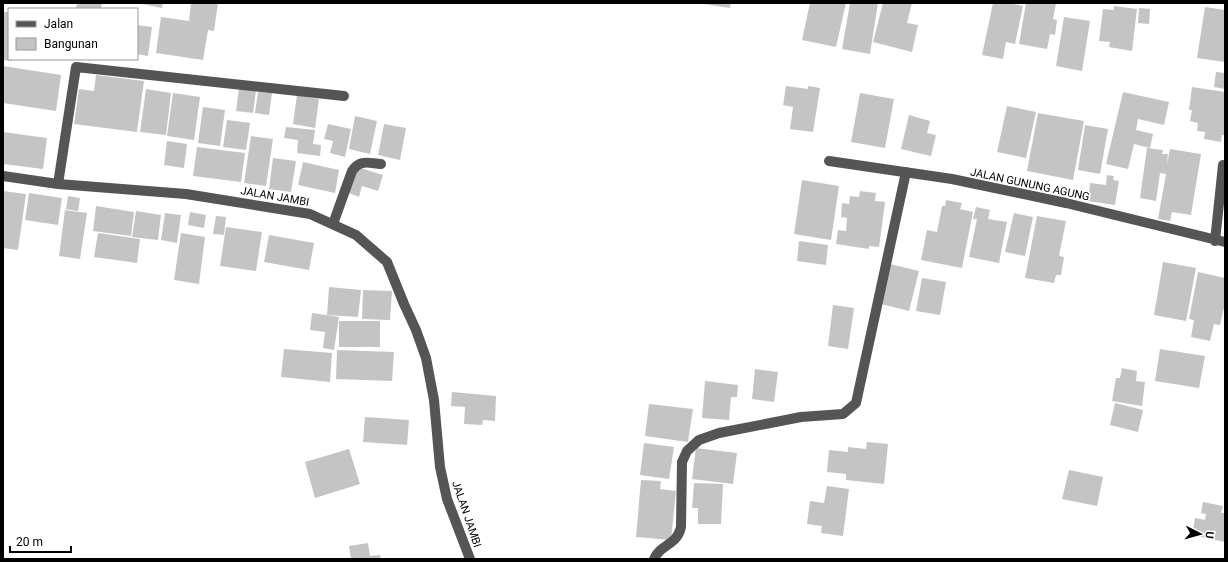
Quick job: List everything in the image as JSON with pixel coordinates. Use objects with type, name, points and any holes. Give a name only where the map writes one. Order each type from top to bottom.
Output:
[{"type":"street","points":[[58,184],[76,67],[344,96]]},
{"type":"street","name":"JALAN GUNUNG AGUNG","points":[[828,161],[952,179],[1066,203],[1220,242]]},
{"type":"street","points":[[333,224],[352,171],[356,165],[362,162],[381,164]]},
{"type":"street","points":[[1220,242],[1223,165]]},
{"type":"street","points":[[654,559],[656,554],[676,540],[679,535],[681,527],[682,462],[687,451],[699,440],[718,433],[801,417],[843,414],[856,403],[906,172]]},
{"type":"street","name":"JALAN JAMBI","points":[[3,176],[58,184],[186,194],[310,214],[356,235],[387,262],[416,330],[426,358],[434,400],[440,467],[448,500],[470,559]]},
{"type":"building","points":[[77,3],[102,3],[101,8],[76,8]]},
{"type":"building","points":[[137,3],[163,3],[162,8]]},
{"type":"building","points":[[191,3],[218,3],[214,31],[208,30],[203,60],[156,53],[161,17],[189,21]]},
{"type":"building","points":[[697,3],[731,3],[730,8]]},
{"type":"building","points":[[810,3],[846,3],[836,47],[802,40]]},
{"type":"building","points":[[850,3],[878,3],[870,54],[842,49]]},
{"type":"building","points":[[883,3],[912,3],[907,23],[918,25],[912,52],[873,42]]},
{"type":"building","points":[[993,3],[1009,3],[1023,6],[1015,44],[1006,42],[1003,59],[982,55]]},
{"type":"building","points":[[1026,3],[1056,3],[1053,19],[1057,20],[1055,35],[1050,34],[1047,49],[1019,44]]},
{"type":"building","points":[[1114,6],[1137,9],[1132,51],[1109,47],[1110,42],[1099,41],[1103,9],[1114,10]]},
{"type":"building","points":[[1205,7],[1225,10],[1225,62],[1197,58]]},
{"type":"building","points":[[1139,8],[1150,9],[1149,24],[1138,23]]},
{"type":"building","points":[[3,12],[8,12],[8,60],[12,61],[3,60]]},
{"type":"building","points":[[1064,17],[1090,21],[1082,71],[1056,66]]},
{"type":"building","points":[[138,25],[152,27],[148,56],[138,54]]},
{"type":"building","points":[[3,66],[61,75],[56,111],[3,103]]},
{"type":"building","points":[[1216,72],[1225,73],[1225,89],[1214,87]]},
{"type":"building","points":[[96,75],[144,81],[137,132],[74,124],[79,89],[94,91]]},
{"type":"building","points":[[786,86],[808,89],[808,86],[820,88],[813,132],[790,129],[793,107],[783,105]]},
{"type":"building","points":[[1192,87],[1225,92],[1225,135],[1222,135],[1221,142],[1204,139],[1205,132],[1197,131],[1198,123],[1190,121],[1192,110],[1189,110]]},
{"type":"building","points":[[239,88],[256,90],[253,113],[236,111]]},
{"type":"building","points":[[146,89],[171,93],[166,135],[140,132]]},
{"type":"building","points":[[258,92],[272,93],[269,115],[255,113]]},
{"type":"building","points":[[1123,92],[1169,102],[1164,125],[1138,119],[1136,130],[1153,134],[1150,148],[1134,144],[1128,169],[1106,164]]},
{"type":"building","points":[[173,93],[200,97],[194,140],[167,136]]},
{"type":"building","points":[[860,93],[894,99],[885,148],[851,142]]},
{"type":"building","points":[[297,95],[319,99],[315,128],[293,124]]},
{"type":"building","points":[[1007,106],[1036,112],[1026,158],[997,152]]},
{"type":"building","points":[[203,107],[225,110],[220,146],[198,143]]},
{"type":"building","points":[[1038,113],[1084,121],[1073,180],[1027,171]]},
{"type":"building","points":[[909,115],[930,121],[927,133],[936,135],[931,156],[901,149]]},
{"type":"building","points":[[355,116],[377,121],[370,154],[349,149]]},
{"type":"building","points":[[227,120],[250,123],[246,150],[223,147]]},
{"type":"building","points":[[328,124],[351,129],[345,157],[330,153],[333,141],[324,139]]},
{"type":"building","points":[[384,124],[406,128],[400,160],[378,155]]},
{"type":"building","points":[[1085,125],[1108,129],[1100,174],[1078,170]]},
{"type":"building","points":[[286,127],[315,130],[313,144],[321,145],[320,156],[297,153],[298,140],[284,138]]},
{"type":"building","points":[[3,132],[47,138],[43,169],[3,164]]},
{"type":"building","points":[[251,136],[273,139],[266,186],[244,183]]},
{"type":"building","points":[[167,141],[187,144],[184,168],[164,165]]},
{"type":"building","points":[[197,147],[245,153],[241,182],[193,176]]},
{"type":"building","points":[[1147,148],[1163,150],[1162,154],[1168,154],[1167,164],[1170,149],[1201,154],[1191,215],[1172,212],[1170,221],[1158,219],[1166,174],[1160,173],[1156,201],[1140,198]]},
{"type":"building","points":[[273,158],[296,161],[291,192],[269,189]]},
{"type":"building","points":[[303,162],[339,170],[335,193],[298,185]]},
{"type":"building","points":[[357,167],[383,175],[378,191],[362,186],[359,197],[349,193]]},
{"type":"building","points":[[1107,175],[1114,176],[1113,180],[1119,181],[1115,205],[1088,201],[1090,183],[1106,185]]},
{"type":"building","points":[[802,180],[839,186],[831,240],[794,234]]},
{"type":"building","points":[[3,191],[26,194],[18,250],[3,248]]},
{"type":"building","points":[[860,191],[876,193],[875,201],[885,202],[879,247],[869,246],[869,249],[836,244],[838,230],[846,231],[847,218],[841,217],[842,203],[849,204],[850,196],[859,197]]},
{"type":"building","points":[[29,193],[62,198],[58,225],[25,220]]},
{"type":"building","points":[[68,196],[80,198],[78,211],[66,209]]},
{"type":"building","points":[[946,200],[962,203],[960,209],[973,212],[962,268],[921,260],[927,230],[937,232],[942,206],[945,206]]},
{"type":"building","points":[[96,206],[134,212],[131,236],[93,231]]},
{"type":"building","points":[[976,207],[990,210],[988,219],[1007,222],[999,263],[969,257],[977,219],[973,219]]},
{"type":"building","points":[[65,210],[87,213],[80,259],[59,256]]},
{"type":"building","points":[[136,211],[161,215],[158,240],[132,237]]},
{"type":"building","points":[[190,212],[206,215],[204,228],[188,225]]},
{"type":"building","points":[[165,213],[181,215],[177,243],[161,240]]},
{"type":"building","points":[[1014,213],[1033,217],[1025,256],[1005,252]]},
{"type":"building","points":[[216,216],[226,217],[224,235],[213,234]]},
{"type":"building","points":[[1037,216],[1066,221],[1059,256],[1064,257],[1061,275],[1056,275],[1054,283],[1025,278]]},
{"type":"building","points":[[226,227],[262,232],[256,271],[220,266]]},
{"type":"building","points":[[98,233],[140,239],[137,263],[94,257]]},
{"type":"building","points":[[181,233],[205,237],[199,284],[174,280]]},
{"type":"building","points":[[269,235],[314,243],[309,270],[264,262]]},
{"type":"building","points":[[799,241],[828,245],[826,265],[797,261]]},
{"type":"building","points":[[1163,262],[1196,268],[1186,321],[1154,315]]},
{"type":"building","points":[[890,264],[919,271],[909,311],[881,304]]},
{"type":"building","points":[[1198,272],[1225,278],[1225,303],[1220,325],[1214,324],[1210,341],[1191,337],[1194,320],[1189,319]]},
{"type":"building","points":[[922,278],[946,282],[940,315],[916,311]]},
{"type":"building","points":[[329,287],[361,290],[358,317],[327,315]]},
{"type":"building","points":[[363,290],[392,291],[390,320],[362,319]]},
{"type":"building","points":[[833,305],[854,308],[848,349],[828,346]]},
{"type":"building","points":[[312,313],[339,317],[334,350],[323,348],[325,332],[310,330]]},
{"type":"building","points":[[339,321],[380,321],[380,347],[339,347]]},
{"type":"building","points":[[284,349],[332,353],[330,382],[281,377]]},
{"type":"building","points":[[1160,349],[1205,356],[1199,388],[1155,381]]},
{"type":"building","points":[[337,350],[394,352],[392,381],[336,379]]},
{"type":"building","points":[[1122,368],[1137,371],[1136,381],[1145,382],[1142,406],[1112,401],[1116,378],[1120,378]]},
{"type":"building","points":[[755,369],[778,372],[774,402],[752,399]]},
{"type":"building","points":[[705,381],[738,385],[737,397],[731,397],[729,420],[702,418]]},
{"type":"building","points":[[452,392],[496,396],[495,421],[483,420],[482,425],[464,424],[465,407],[451,406]]},
{"type":"building","points":[[1115,403],[1143,410],[1138,432],[1110,425]]},
{"type":"building","points":[[649,404],[693,409],[688,442],[645,436]]},
{"type":"building","points":[[365,417],[409,420],[407,445],[363,442]]},
{"type":"building","points":[[867,442],[888,444],[884,484],[846,480],[846,474],[827,472],[829,450],[848,452],[848,447],[866,449]]},
{"type":"building","points":[[644,443],[674,447],[669,479],[640,475]]},
{"type":"building","points":[[696,448],[737,453],[733,484],[692,479]]},
{"type":"building","points":[[349,449],[360,484],[315,498],[305,462]]},
{"type":"building","points":[[1069,470],[1103,477],[1097,506],[1062,499]]},
{"type":"building","points":[[641,480],[661,481],[660,489],[676,491],[671,540],[636,537]]},
{"type":"building","points":[[694,483],[723,484],[721,524],[698,524],[698,508],[692,508]]},
{"type":"building","points":[[827,486],[849,489],[843,536],[821,533],[822,526],[807,524],[810,501],[824,503]]},
{"type":"building","points":[[1203,502],[1223,506],[1221,513],[1225,513],[1225,542],[1192,535],[1195,518],[1205,520],[1206,514],[1201,513]]},
{"type":"building","points":[[368,543],[370,556],[380,555],[381,559],[351,559],[349,546]]}]
